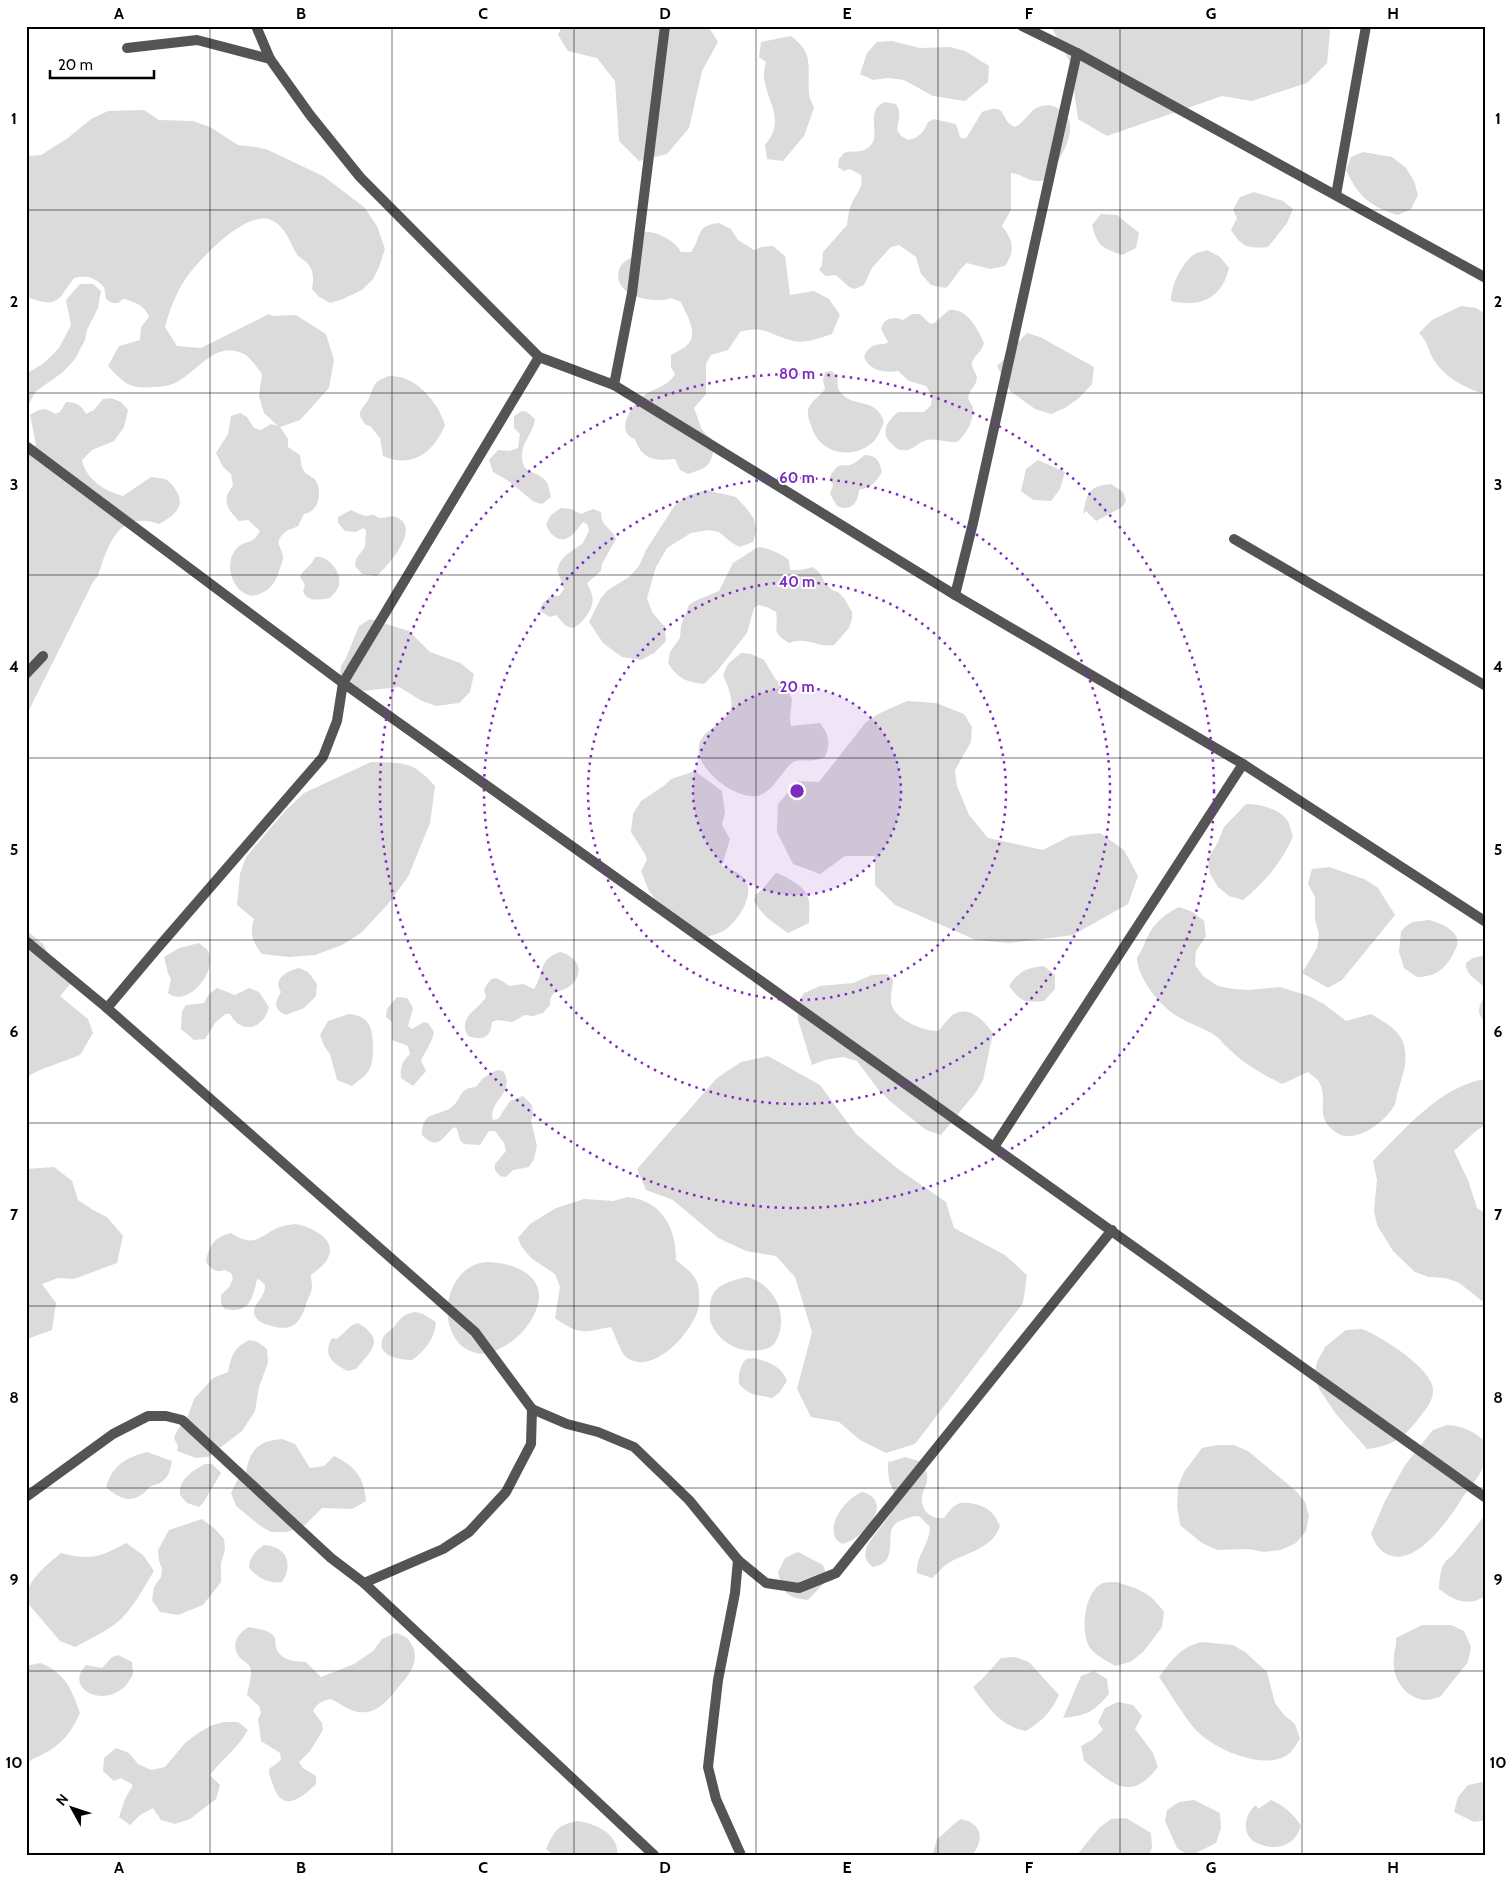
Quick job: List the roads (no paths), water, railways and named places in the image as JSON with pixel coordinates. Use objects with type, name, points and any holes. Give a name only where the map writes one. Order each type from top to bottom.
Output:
[{"type":"street","points":[[256,26],[270,60],[310,115],[360,177],[539,357],[614,385],[955,595],[1242,764],[1486,922]]},
{"type":"street","points":[[614,385],[632,293],[665,26]]},
{"type":"street","points":[[1022,26],[1077,53],[1486,278]]},
{"type":"street","points":[[1336,195],[1366,26]]},
{"type":"street","points":[[127,48],[197,40],[270,60]]},
{"type":"street","points":[[955,595],[973,523],[1077,53]]},
{"type":"street","points":[[108,1008],[322,757],[337,721],[343,683],[539,357]]},
{"type":"street","points":[[26,446],[343,683],[1486,1498]]},
{"type":"street","points":[[1234,539],[1486,686]]},
{"type":"street","points":[[26,674],[43,656]]},
{"type":"street","points":[[994,1147],[1242,764]]},
{"type":"street","points":[[26,941],[108,1008],[475,1332],[532,1409],[567,1424],[598,1432],[634,1447],[689,1500],[738,1560],[766,1583],[799,1588],[836,1573],[1112,1230]]},
{"type":"street","points":[[364,1583],[436,1552],[469,1532],[506,1492],[530,1444],[532,1409]]},
{"type":"street","points":[[26,1497],[113,1434],[148,1416],[166,1416],[182,1420],[331,1558],[364,1583],[654,1855]]},
{"type":"street","points":[[738,1560],[735,1593],[718,1680],[708,1767],[716,1798],[741,1855]]}]
